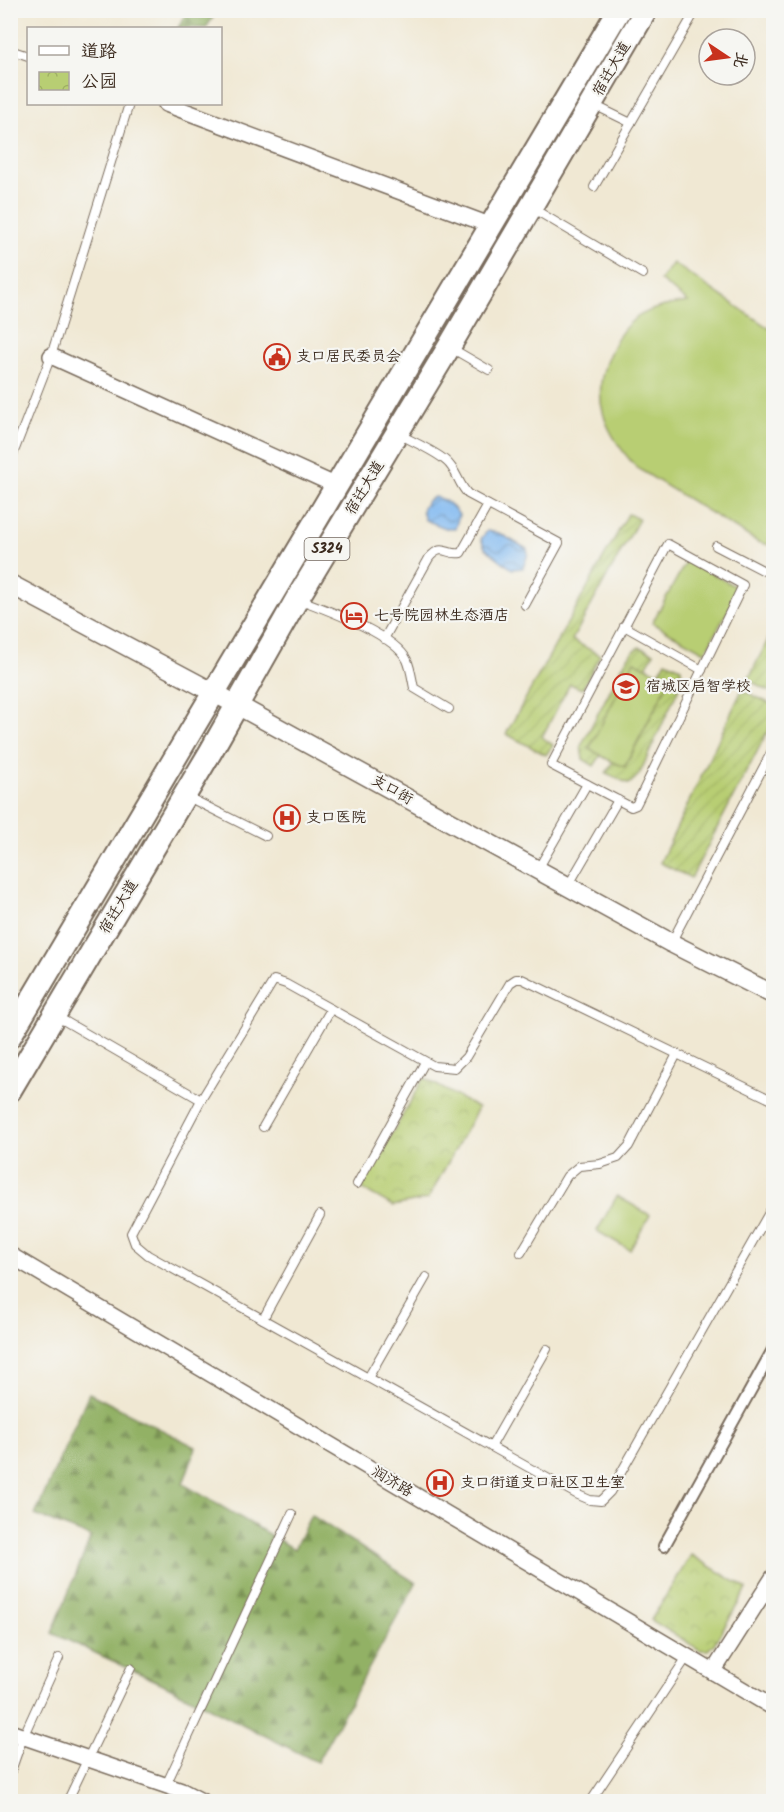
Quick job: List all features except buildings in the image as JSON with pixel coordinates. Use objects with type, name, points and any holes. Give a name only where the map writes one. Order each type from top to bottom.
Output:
[{"type":"main road","name":"宿迁大道","points":[[10,1036],[619,10]]},
{"type":"main road","name":"宿迁大道","points":[[10,1090],[297,599],[398,434],[646,10]]},
{"type":"street","points":[[169,105],[492,226]]},
{"type":"street","points":[[51,356],[337,486]]},
{"type":"street","name":"支口街","points":[[10,584],[237,705],[671,943],[774,995]]},
{"type":"street","name":"润济路","points":[[10,1255],[774,1708]]},
{"type":"street","points":[[664,1546],[774,1348]]},
{"type":"street","points":[[713,1672],[774,1576]]},
{"type":"street","points":[[17,1734],[166,1785],[203,1802]]},
{"type":"lane","points":[[594,187],[696,10]]},
{"type":"lane","points":[[10,50],[27,56]]},
{"type":"lane","points":[[591,104],[631,123]]},
{"type":"lane","points":[[10,462],[51,356],[129,105]]},
{"type":"lane","points":[[531,207],[643,274]]},
{"type":"lane","points":[[449,347],[489,370]]},
{"type":"lane","points":[[398,434],[446,460],[463,489],[559,543],[525,605]]},
{"type":"lane","points":[[384,639],[429,558],[440,549],[461,553],[488,505]]},
{"type":"lane","points":[[668,544],[743,585],[702,670],[636,805],[631,807],[551,765],[668,544]]},
{"type":"lane","points":[[716,546],[774,576]]},
{"type":"lane","points":[[297,599],[342,616],[394,645],[406,659],[414,688],[449,709]]},
{"type":"lane","points":[[624,626],[702,670]]},
{"type":"lane","points":[[671,943],[774,747]]},
{"type":"lane","points":[[538,869],[586,784]]},
{"type":"lane","points":[[184,795],[266,836]]},
{"type":"lane","points":[[568,886],[618,800]]},
{"type":"lane","points":[[774,1101],[522,979],[516,979],[510,983],[466,1057],[455,1068],[434,1066],[425,1062],[286,984],[274,980],[201,1100],[130,1233],[135,1244],[147,1255],[576,1494],[590,1500],[601,1501],[610,1492],[774,1204]]},
{"type":"lane","points":[[263,1127],[331,1009]]},
{"type":"lane","points":[[54,1016],[201,1100]]},
{"type":"lane","points":[[521,1253],[567,1176],[579,1166],[600,1164],[618,1158],[629,1146],[677,1054]]},
{"type":"lane","points":[[357,1184],[425,1062]]},
{"type":"lane","points":[[263,1319],[320,1215]]},
{"type":"lane","points":[[368,1378],[426,1277]]},
{"type":"lane","points":[[491,1447],[547,1349]]},
{"type":"lane","points":[[166,1785],[292,1514]]},
{"type":"lane","points":[[591,1801],[687,1657]]},
{"type":"lane","points":[[10,1774],[17,1734],[59,1658]]},
{"type":"lane","points":[[67,1802],[131,1668]]},
{"type":"green space","points":[[188,10],[217,11],[207,27],[179,27]]},
{"type":"green space","points":[[673,263],[773,331],[773,546],[758,542],[637,468],[617,442],[604,416],[601,402],[603,371],[620,335],[631,322],[648,311],[688,302],[660,280]]},
{"type":"green space","points":[[628,514],[639,519],[572,640],[600,655],[582,689],[570,684],[542,737],[553,745],[546,755],[506,734]]},
{"type":"green space","points":[[687,560],[740,589],[705,652],[652,623]]},
{"type":"green space","points":[[773,630],[773,693],[748,680]]},
{"type":"green space","points":[[639,647],[654,653],[646,667],[634,661],[589,749],[601,755],[594,766],[583,759],[581,746],[626,660]]},
{"type":"green space","points":[[634,660],[670,679],[624,768],[588,749]]},
{"type":"green space","points":[[666,661],[681,668],[682,681],[639,775],[629,784],[606,773],[613,762],[625,767],[670,679],[659,673]]},
{"type":"green space","points":[[742,690],[773,705],[773,721],[691,878],[660,863]]},
{"type":"green space","points":[[424,1078],[478,1108],[428,1199],[393,1206],[361,1188]]},
{"type":"green space","points":[[617,1196],[650,1215],[630,1250],[597,1231]]},
{"type":"green space","points":[[89,1393],[196,1447],[183,1484],[294,1549],[311,1515],[416,1583],[317,1762],[163,1684],[52,1633],[91,1537],[35,1515]]},
{"type":"green space","points":[[691,1555],[747,1589],[714,1644],[708,1650],[700,1650],[651,1620]]},
{"type":"water","points":[[434,497],[448,503],[459,515],[455,529],[448,529],[425,520],[422,510],[427,501]]},
{"type":"water","points":[[487,531],[499,533],[527,549],[528,554],[523,568],[512,569],[485,548],[481,539]]},
{"type":"place","name":"支口居民委员会","points":[[277,357]]},
{"type":"place","name":"七号院园林生态酒店","points":[[354,616]]},
{"type":"place","name":"宿城区启智学校","points":[[626,687]]},
{"type":"place","name":"支口医院","points":[[287,818]]},
{"type":"place","name":"支口街道支口社区卫生室","points":[[440,1483]]}]
